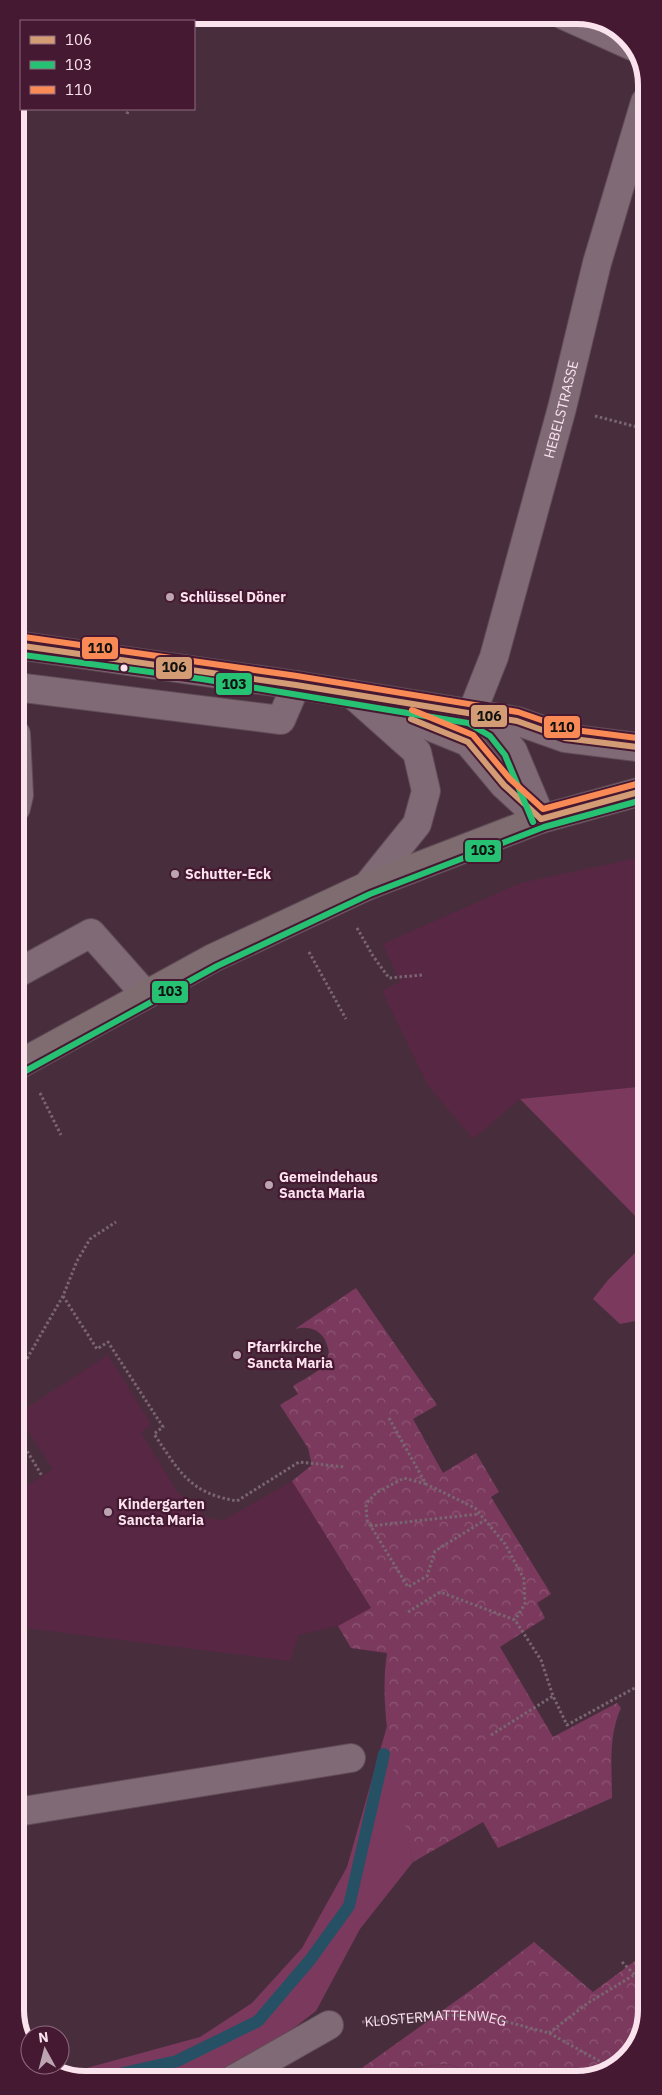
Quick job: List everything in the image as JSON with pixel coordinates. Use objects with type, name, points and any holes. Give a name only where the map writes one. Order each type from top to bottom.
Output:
[{"type":"main road","points":[[24,1061],[213,958],[367,886],[541,819],[638,792]]},
{"type":"street","points":[[584,24],[617,39]]},
{"type":"street","name":"HEBELSTRASSE","points":[[471,715],[494,657],[562,408],[597,262],[638,125]]},
{"type":"street","points":[[24,646],[296,685],[517,721],[565,738],[638,747]]},
{"type":"street","points":[[24,688],[281,720],[296,685]]},
{"type":"street","points":[[352,694],[468,742],[504,784],[541,819]]},
{"type":"street","points":[[352,694],[417,752],[426,791],[417,824],[367,886]]},
{"type":"street","points":[[471,715],[496,729],[513,751],[541,819]]},
{"type":"street","points":[[24,970],[91,934],[145,994]]},
{"type":"street","points":[[24,1811],[351,1758]]},
{"type":"street","points":[[248,2071],[329,2026]]},
{"type":"path","points":[[127,114],[129,110]]},
{"type":"path","points":[[562,408],[638,427]]},
{"type":"path","points":[[341,899],[373,956],[389,978],[422,975]]},
{"type":"path","points":[[293,921],[346,1019]]},
{"type":"path","points":[[24,1070],[61,1135]]},
{"type":"path","points":[[24,1364],[63,1296],[77,1260],[90,1239],[116,1222]]},
{"type":"path","points":[[63,1296],[97,1349],[108,1342],[163,1427],[154,1434],[183,1477],[198,1489],[219,1498],[237,1502],[299,1462],[345,1467]]},
{"type":"path","points":[[389,1418],[426,1484]]},
{"type":"path","points":[[24,1446],[42,1476]]},
{"type":"path","points":[[485,1520],[434,1551],[427,1576],[408,1588],[370,1526],[367,1520],[366,1504],[376,1492],[404,1478],[426,1484],[475,1508],[480,1514],[485,1520],[505,1544],[524,1579],[525,1604],[515,1620]]},
{"type":"path","points":[[370,1526],[480,1514]]},
{"type":"path","points":[[408,1612],[440,1592],[515,1620],[541,1660],[553,1696],[567,1725],[638,1686]]},
{"type":"path","points":[[492,1735],[553,1696]]},
{"type":"path","points":[[550,2033],[588,2003],[636,1975],[622,1962]]},
{"type":"path","name":"KLOSTERMATTENWEG","points":[[329,2026],[416,2017],[486,2016],[550,2033],[605,2064]]},
{"type":"shaded area","points":[[638,858],[638,1094],[637,1087],[520,1099],[473,1139],[427,1084],[382,991],[400,982],[383,944],[520,883]]},
{"type":"shaded area","name":"Kindergarten Sancta Maria","points":[[108,1355],[151,1424],[141,1433],[177,1491],[194,1508],[206,1517],[222,1521],[292,1481],[371,1609],[338,1626],[299,1635],[290,1661],[24,1628],[24,1485],[25,1487],[53,1469],[24,1425],[24,1409]]},
{"type":"green space","points":[[637,1087],[638,1219],[520,1099]]},
{"type":"green space","points":[[638,1250],[638,1321],[620,1324],[593,1299],[608,1280]]},
{"type":"green space","points":[[356,1288],[437,1405],[413,1419],[443,1473],[476,1453],[499,1492],[491,1497],[551,1594],[537,1603],[545,1618],[500,1647],[553,1737],[617,1703],[621,1708],[612,1741],[612,1798],[498,1848],[483,1822],[413,1862],[396,1785],[387,1731],[385,1678],[387,1653],[351,1648],[338,1626],[371,1608],[292,1481],[312,1465],[308,1448],[280,1405],[298,1394],[293,1386],[321,1368],[329,1354],[326,1342],[320,1333],[306,1328],[295,1329]]},
{"type":"green space","points":[[387,1726],[413,1862],[360,1929],[316,2011],[252,2060],[217,2071],[76,2070],[200,2037],[252,2003],[302,1948],[347,1867]]},
{"type":"green space","points":[[534,1942],[593,1992],[638,1959],[638,2018],[635,2030],[626,2047],[611,2061],[600,2067],[585,2071],[469,2071],[447,2064],[358,2071],[481,1983]]},
{"type":"green space","points":[[447,2064],[469,2071],[375,2071]]},
{"type":"waterway","points":[[132,2071],[177,2061],[258,2021],[310,1960],[349,1906],[384,1754]]},
{"type":"transit line","name":"110","points":[[24,637],[297,676],[518,712],[567,729],[638,738]]},
{"type":"transit line","name":"106","points":[[24,646],[296,685],[517,721],[565,738],[638,747]]},
{"type":"transit line","name":"103","points":[[24,655],[202,679],[468,723],[490,736],[505,755],[533,822]]},
{"type":"transit line","name":"110","points":[[412,710],[473,735],[510,779],[543,809],[638,784]]},
{"type":"transit line","name":"106","points":[[411,719],[468,742],[504,785],[541,819]]},
{"type":"transit line","name":"106","points":[[541,819],[638,792]]},
{"type":"transit line","name":"103","points":[[24,1072],[217,966],[370,894],[544,827],[638,801]]},
{"type":"place","name":"Schlüssel Döner","points":[[170,597]]},
{"type":"place","name":"Schutter-Eck","points":[[175,874]]},
{"type":"place","name":"Gemeindehaus Sancta Maria","points":[[269,1185]]},
{"type":"place","name":"Pfarrkirche Sancta Maria","points":[[237,1355]]},
{"type":"place","name":"Kindergarten Sancta Maria","points":[[108,1512]]}]
